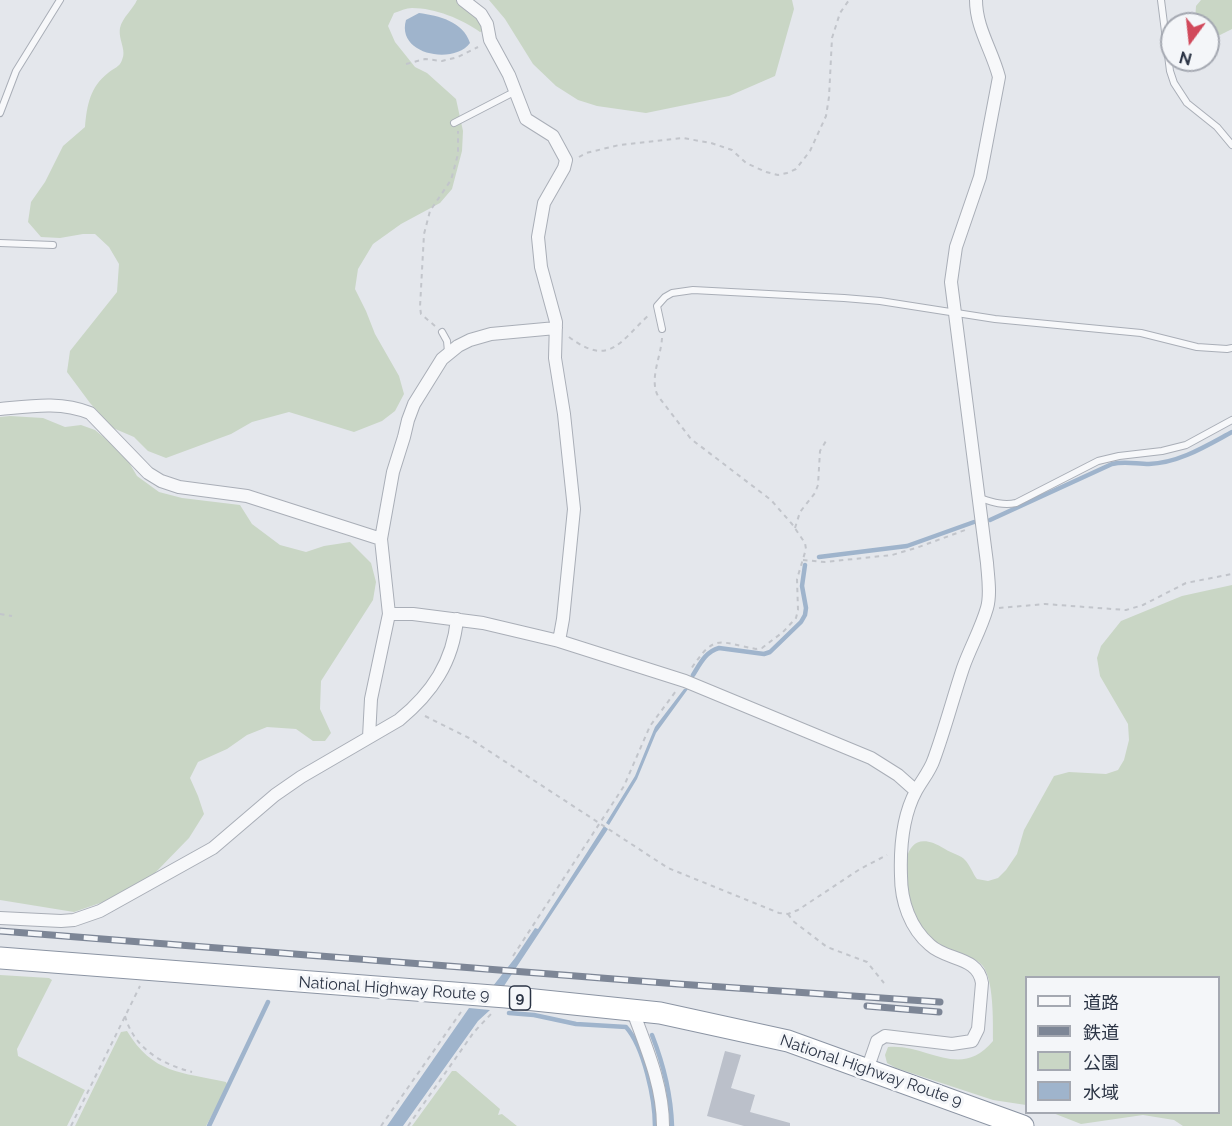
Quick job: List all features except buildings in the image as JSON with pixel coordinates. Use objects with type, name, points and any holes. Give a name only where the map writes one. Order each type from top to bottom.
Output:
[{"type":"highway","name":"National Highway Route 9","points":[[0,958],[506,997],[632,1009],[696,1020],[788,1041],[1023,1126]]},
{"type":"street","points":[[463,0],[481,14],[490,40],[509,75],[526,119],[553,136],[566,164],[544,203],[538,237],[541,267],[556,328],[555,358],[564,414],[574,519],[559,641]]},
{"type":"street","points":[[867,1070],[877,1041],[885,1036],[960,1044],[972,1041],[978,1029],[982,983],[978,969],[931,946],[914,926],[903,900],[901,875],[901,853],[907,817],[916,791],[934,761],[964,665],[987,607],[989,583],[951,282],[953,259],[980,177],[999,77],[978,23],[976,0]]},
{"type":"street","points":[[369,737],[371,699],[389,614],[381,539],[393,472],[408,420],[424,386],[448,352],[470,340],[491,334],[556,328]]},
{"type":"street","points":[[0,409],[46,404],[79,408],[90,413],[148,473],[161,480],[179,487],[247,496],[381,539]]},
{"type":"street","points":[[389,614],[413,614],[506,627],[559,641],[685,681],[871,758],[898,775],[916,791]]},
{"type":"street","points":[[0,918],[74,920],[100,911],[213,848],[275,795],[412,710],[435,685],[444,670],[456,633],[457,619]]},
{"type":"street","points":[[632,1009],[657,1082],[663,1110],[663,1126]]},
{"type":"lane","points":[[0,113],[16,71],[60,0]]},
{"type":"lane","points":[[1161,0],[1170,71],[1174,83],[1187,104],[1217,127],[1232,145]]},
{"type":"lane","points":[[455,123],[514,92]]},
{"type":"lane","points":[[0,243],[53,245]]},
{"type":"lane","points":[[662,329],[657,306],[665,297],[680,291],[693,290],[868,300],[995,319],[1141,333],[1197,347],[1232,348]]},
{"type":"lane","points":[[442,332],[447,341],[448,352]]},
{"type":"lane","points":[[979,498],[997,504],[1016,503],[1098,461],[1186,445],[1232,420]]},
{"type":"path","points":[[566,164],[586,153],[600,149],[683,138],[711,143],[732,150],[746,163],[766,172],[778,175],[796,169],[810,151],[826,116],[832,38],[840,13],[849,0]]},
{"type":"path","points":[[406,64],[425,60],[442,61],[458,57],[490,40]]},
{"type":"path","points":[[442,332],[421,314],[423,278],[421,259],[430,211],[451,180],[458,154],[459,138],[455,123]]},
{"type":"path","points":[[556,328],[585,348],[605,350],[627,339],[647,317],[657,312]]},
{"type":"path","points":[[662,329],[660,357],[654,379],[654,388],[658,396],[691,439],[771,500],[795,528],[805,543],[806,549],[797,579],[798,610],[793,623],[762,648],[756,649],[722,642],[707,646],[686,676]]},
{"type":"path","points":[[795,528],[800,512],[815,493],[818,485],[820,451],[826,441]]},
{"type":"path","points":[[803,560],[825,562],[892,555],[982,525]]},
{"type":"path","points":[[987,607],[1006,608],[1045,604],[1126,610],[1143,605],[1186,583],[1232,574]]},
{"type":"path","points":[[0,614],[12,616]]},
{"type":"path","points":[[513,956],[624,786],[650,726],[680,685]]},
{"type":"path","points":[[412,710],[469,738],[668,868],[779,913],[788,914],[798,910],[860,869],[886,855],[901,853]]},
{"type":"path","points":[[788,914],[793,921],[826,947],[867,962],[885,984]]},
{"type":"path","points":[[71,1126],[140,988]]},
{"type":"path","points":[[381,1126],[473,995]]},
{"type":"path","points":[[408,1126],[474,1032],[506,997]]},
{"type":"path","points":[[125,1016],[128,1027],[135,1038],[154,1057],[168,1065],[192,1072]]},
{"type":"green space","points":[[137,0],[458,0],[481,18],[483,31],[480,32],[448,15],[421,8],[410,8],[394,13],[388,26],[395,42],[415,67],[427,73],[456,99],[463,131],[462,151],[452,189],[440,203],[401,224],[373,244],[358,269],[355,289],[375,334],[399,376],[404,394],[395,411],[382,421],[354,432],[289,412],[252,422],[231,434],[166,458],[148,451],[134,437],[113,428],[90,403],[67,372],[70,351],[117,292],[119,264],[109,247],[95,234],[60,238],[41,237],[28,222],[31,202],[45,182],[63,146],[85,127],[88,104],[93,90],[102,78],[121,62],[124,52],[120,28]]},
{"type":"green space","points":[[489,0],[792,0],[794,9],[775,76],[729,96],[646,113],[597,106],[578,100],[556,86],[533,64],[505,19]]},
{"type":"green space","points":[[1201,0],[1232,0],[1232,29],[1220,35],[1220,12],[1196,12],[1196,6]]},
{"type":"green space","points":[[0,417],[43,418],[65,427],[81,425],[95,430],[124,454],[137,476],[159,492],[182,498],[240,505],[252,524],[280,545],[306,552],[324,546],[350,542],[371,563],[376,582],[373,600],[321,681],[320,709],[331,733],[325,741],[313,741],[296,729],[267,727],[247,735],[227,749],[198,762],[190,778],[204,814],[189,838],[154,874],[103,902],[74,912],[0,900]]},
{"type":"green space","points":[[1232,585],[1232,1126],[1183,1126],[1174,1120],[1143,1115],[1081,1124],[1056,1114],[1220,1114],[1220,976],[1025,976],[1025,1105],[993,1100],[887,1063],[885,1055],[888,1047],[902,1047],[943,1058],[956,1059],[968,1058],[981,1053],[993,1041],[992,1001],[986,971],[974,959],[952,953],[942,947],[921,926],[910,909],[904,882],[909,851],[914,844],[922,841],[932,843],[963,858],[977,879],[988,881],[998,878],[1017,854],[1024,830],[1054,776],[1069,772],[1106,774],[1118,770],[1124,760],[1129,740],[1128,724],[1100,676],[1097,658],[1101,646],[1121,621],[1182,596]]},
{"type":"green space","points":[[0,975],[52,980],[17,1049],[18,1056],[85,1090],[67,1126],[0,1126]]},
{"type":"green space","points":[[127,1031],[147,1056],[169,1069],[226,1082],[228,1086],[206,1126],[75,1126],[121,1032]]},
{"type":"green space","points":[[452,1071],[456,1071],[500,1109],[498,1115],[502,1114],[517,1126],[412,1126]]},
{"type":"water","points":[[419,13],[442,18],[456,25],[462,29],[470,43],[462,50],[452,54],[428,53],[418,48],[405,32],[406,20]]},
{"type":"water","points":[[684,689],[688,689],[656,733],[637,779],[609,825],[606,823],[635,776],[655,727]]},
{"type":"water","points":[[604,826],[608,829],[498,995],[493,986],[535,928],[538,929]]},
{"type":"water","points":[[469,1008],[490,1010],[478,1021],[403,1126],[387,1126]]},
{"type":"waterway","points":[[990,520],[1112,464],[1149,464],[1171,461],[1232,432]]},
{"type":"waterway","points":[[819,557],[907,546],[974,522]]},
{"type":"waterway","points":[[693,675],[706,655],[719,648],[764,654],[770,652],[801,622],[806,608],[802,586],[805,565]]},
{"type":"waterway","points":[[209,1126],[268,1002]]},
{"type":"waterway","points":[[509,1013],[534,1015],[576,1024],[626,1027],[643,1060],[653,1102],[655,1126]]},
{"type":"waterway","points":[[652,1035],[666,1080],[672,1126]]},
{"type":"railway","points":[[0,931],[940,1002]]},
{"type":"railway","points":[[867,1006],[939,1012]]}]
